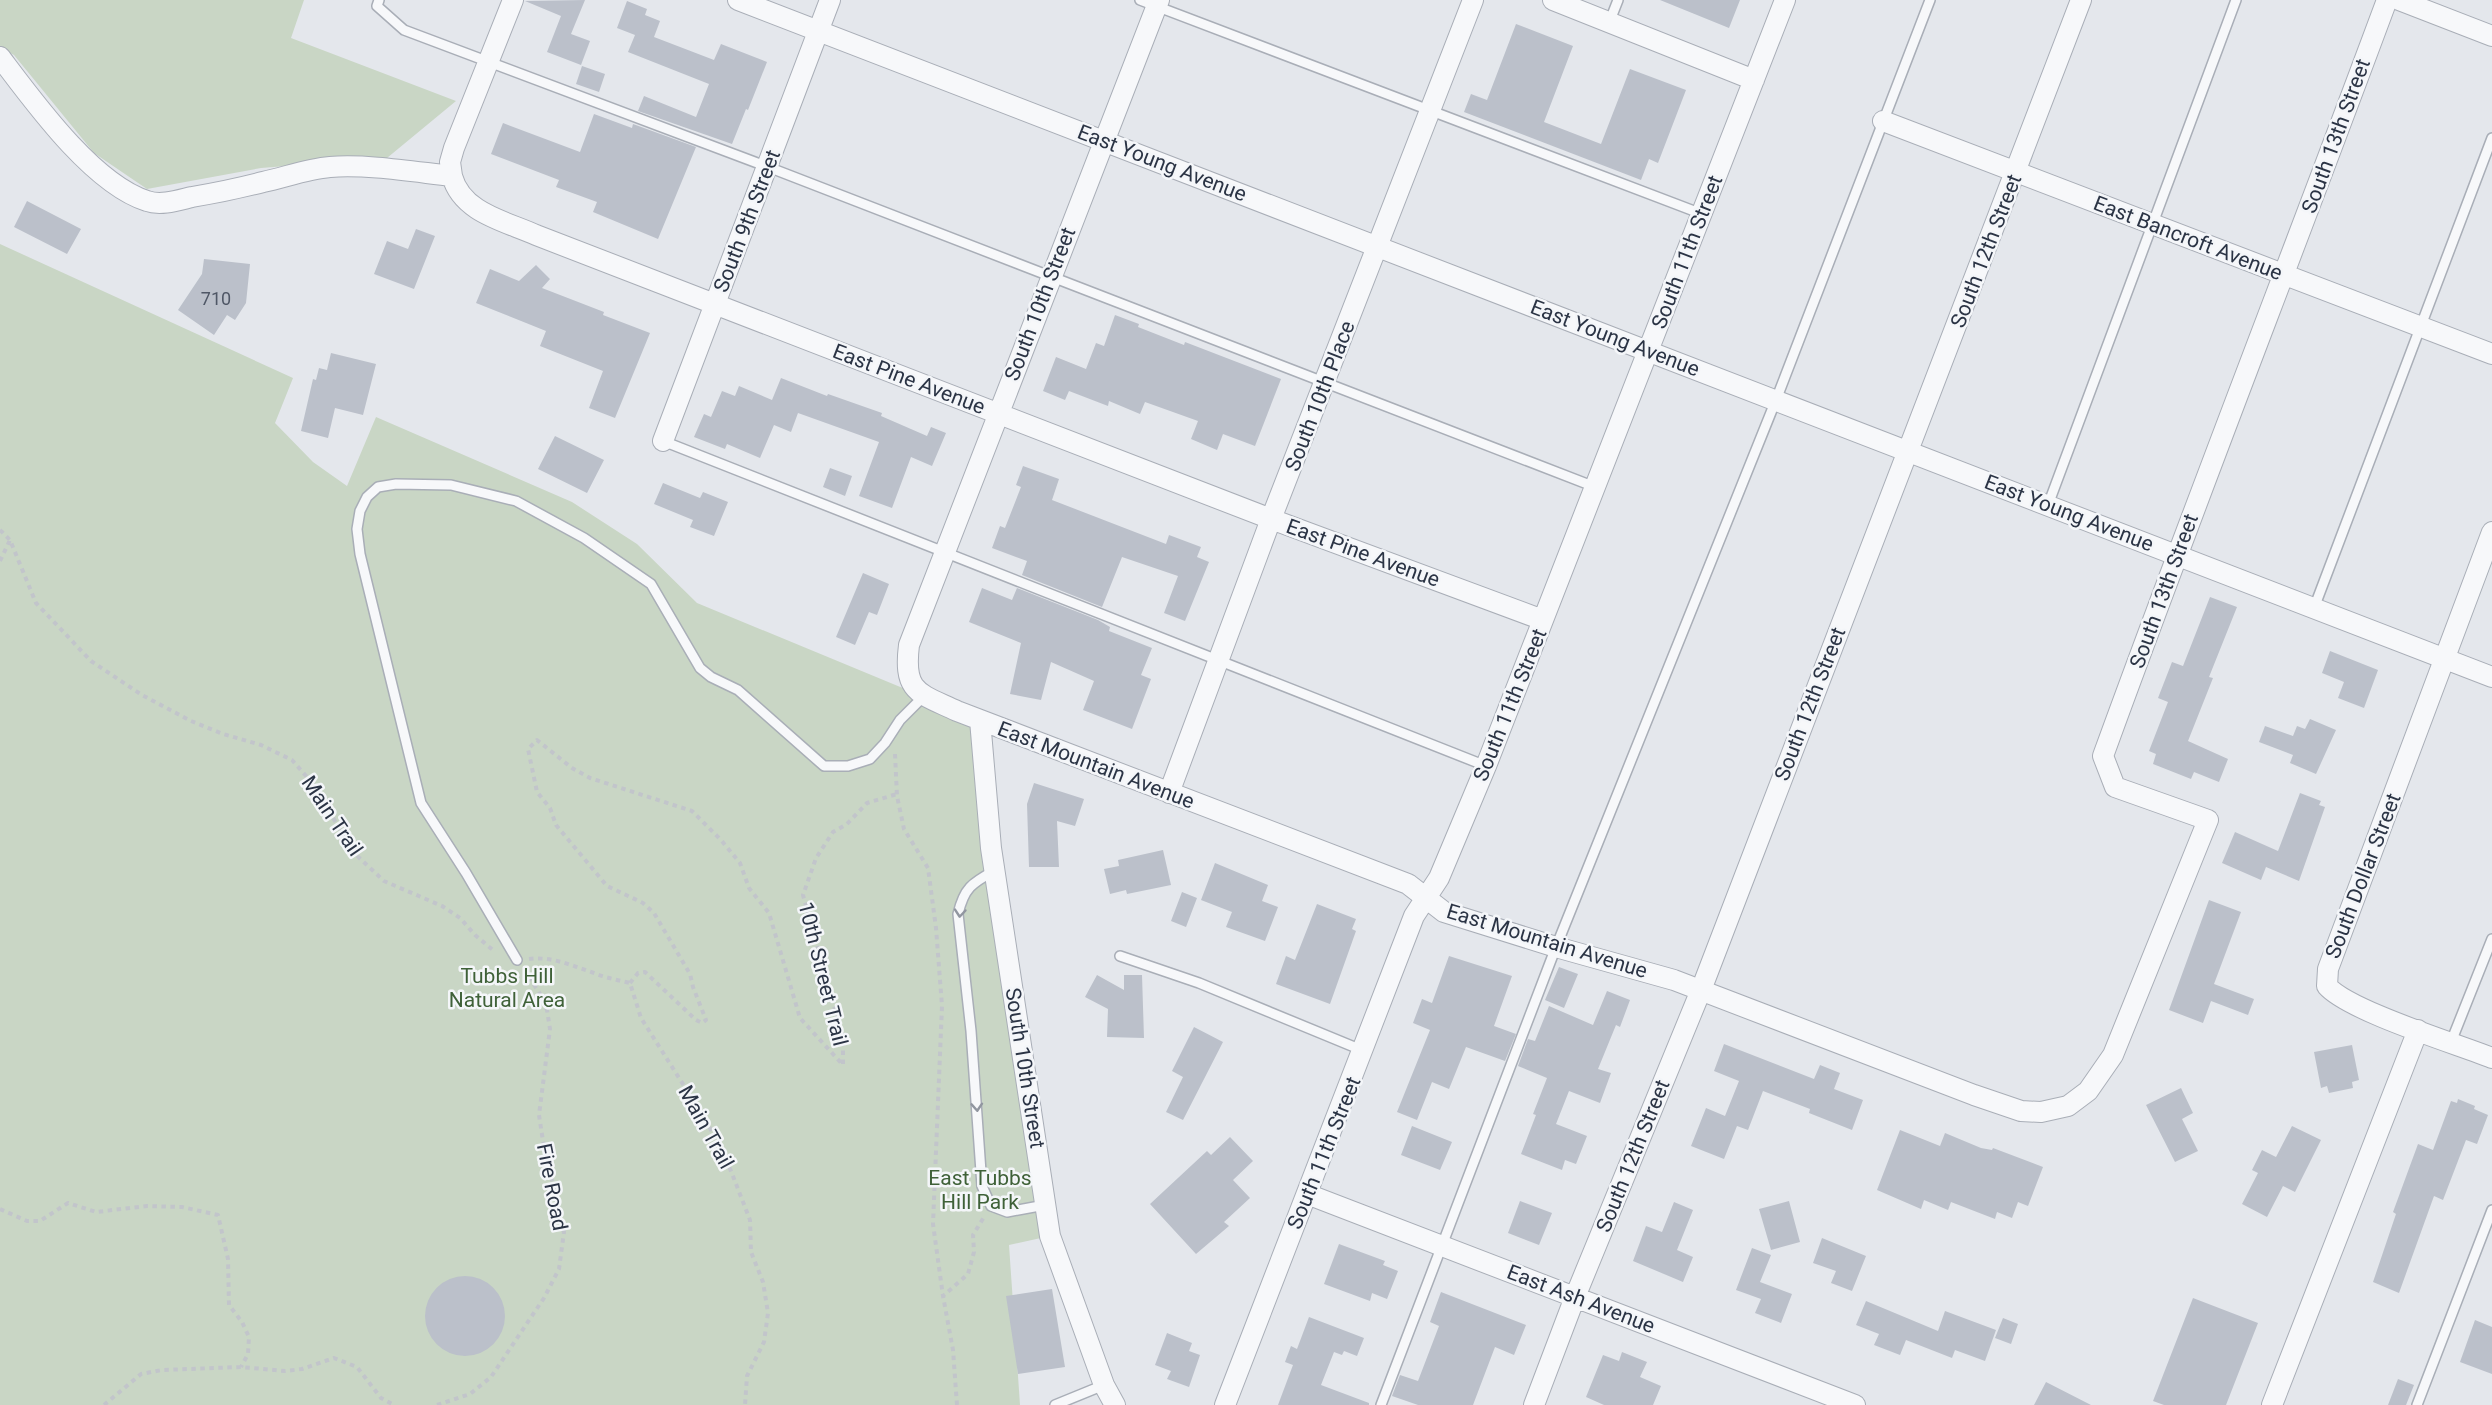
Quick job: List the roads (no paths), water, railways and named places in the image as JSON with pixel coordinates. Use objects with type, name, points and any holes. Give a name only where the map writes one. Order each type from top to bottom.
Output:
[{"type":"street","points":[[0,57],[52,124],[71,144],[121,190],[153,203],[241,188],[305,170],[332,167],[452,176],[450,162],[454,148],[513,0]]},
{"type":"street","name":"East Young Avenue","points":[[738,0],[2492,677]]},
{"type":"street","name":"South 9th Street","points":[[663,441],[830,0]]},
{"type":"street","name":"South 10th Place","points":[[1169,793],[1271,519],[1473,0]]},
{"type":"street","points":[[1553,0],[1754,80]]},
{"type":"street","name":"South 11th Street","points":[[1225,1405],[1364,1051],[1414,916],[1439,878],[1486,766],[1785,0]]},
{"type":"street","name":"South 12th Street","points":[[1534,1405],[1575,1297],[1701,990],[2081,0]]},
{"type":"street","name":"South 13th Street","points":[[2068,1106],[2088,1091],[2113,1055],[2208,820],[2115,787],[2103,756],[2176,555],[2285,275],[2386,0]]},
{"type":"street","points":[[2399,0],[2492,36]]},
{"type":"street","name":"South 10th Street","points":[[909,678],[906,666],[909,645],[1104,140],[1151,2]]},
{"type":"street","name":"East Bancroft Avenue","points":[[1883,121],[2492,354]]},
{"type":"street","name":"East Pine Avenue","points":[[452,176],[460,195],[477,209],[536,235],[1271,519],[1543,620]]},
{"type":"street","name":"South Dollar Street","points":[[2418,1030],[2363,1009],[2332,991],[2327,986],[2328,969],[2492,532]]},
{"type":"street","name":"East Mountain Avenue","points":[[909,678],[911,684],[924,696],[980,720],[1408,885],[1444,912],[1556,947],[1674,980],[2021,1111],[2041,1112],[2068,1106]]},
{"type":"street","name":"South 10th Street","points":[[980,720],[994,871],[1050,1236],[1104,1385],[1115,1405]]},
{"type":"street","points":[[2272,1405],[2418,1030],[2492,1058]]},
{"type":"street","name":"East Ash Avenue","points":[[1307,1194],[1855,1405]]},
{"type":"lane","points":[[379,0],[377,6],[404,30],[768,167],[1595,487]]},
{"type":"lane","points":[[1609,23],[1618,0]]},
{"type":"lane","points":[[1381,1405],[1556,947],[1776,400],[1930,0]]},
{"type":"lane","points":[[2048,505],[2236,0]]},
{"type":"lane","points":[[1151,2],[1702,214]]},
{"type":"lane","points":[[2314,608],[2492,138]]},
{"type":"lane","points":[[663,441],[1486,766]]},
{"type":"lane","points":[[517,960],[466,873],[421,803],[360,554],[357,530],[360,511],[367,497],[378,487],[396,484],[451,485],[496,495],[516,501],[584,538],[651,584],[700,668],[711,677],[738,690],[824,766],[848,766],[870,759],[900,720],[924,696]]},
{"type":"lane","points":[[994,871],[973,882],[962,898],[958,914],[971,1031],[982,1186],[991,1206],[1007,1212],[1045,1205]]},
{"type":"lane","points":[[2451,1042],[2492,939]]},
{"type":"lane","points":[[1120,956],[1199,983],[1364,1051]]},
{"type":"lane","points":[[2417,1405],[2492,1210]]},
{"type":"lane","points":[[1055,1405],[1104,1385]]},
{"type":"park label","name":"Tubbs Hill Natural Area","points":[[507,988]]},
{"type":"park label","name":"East Tubbs Hill Park","points":[[980,1190]]}]
